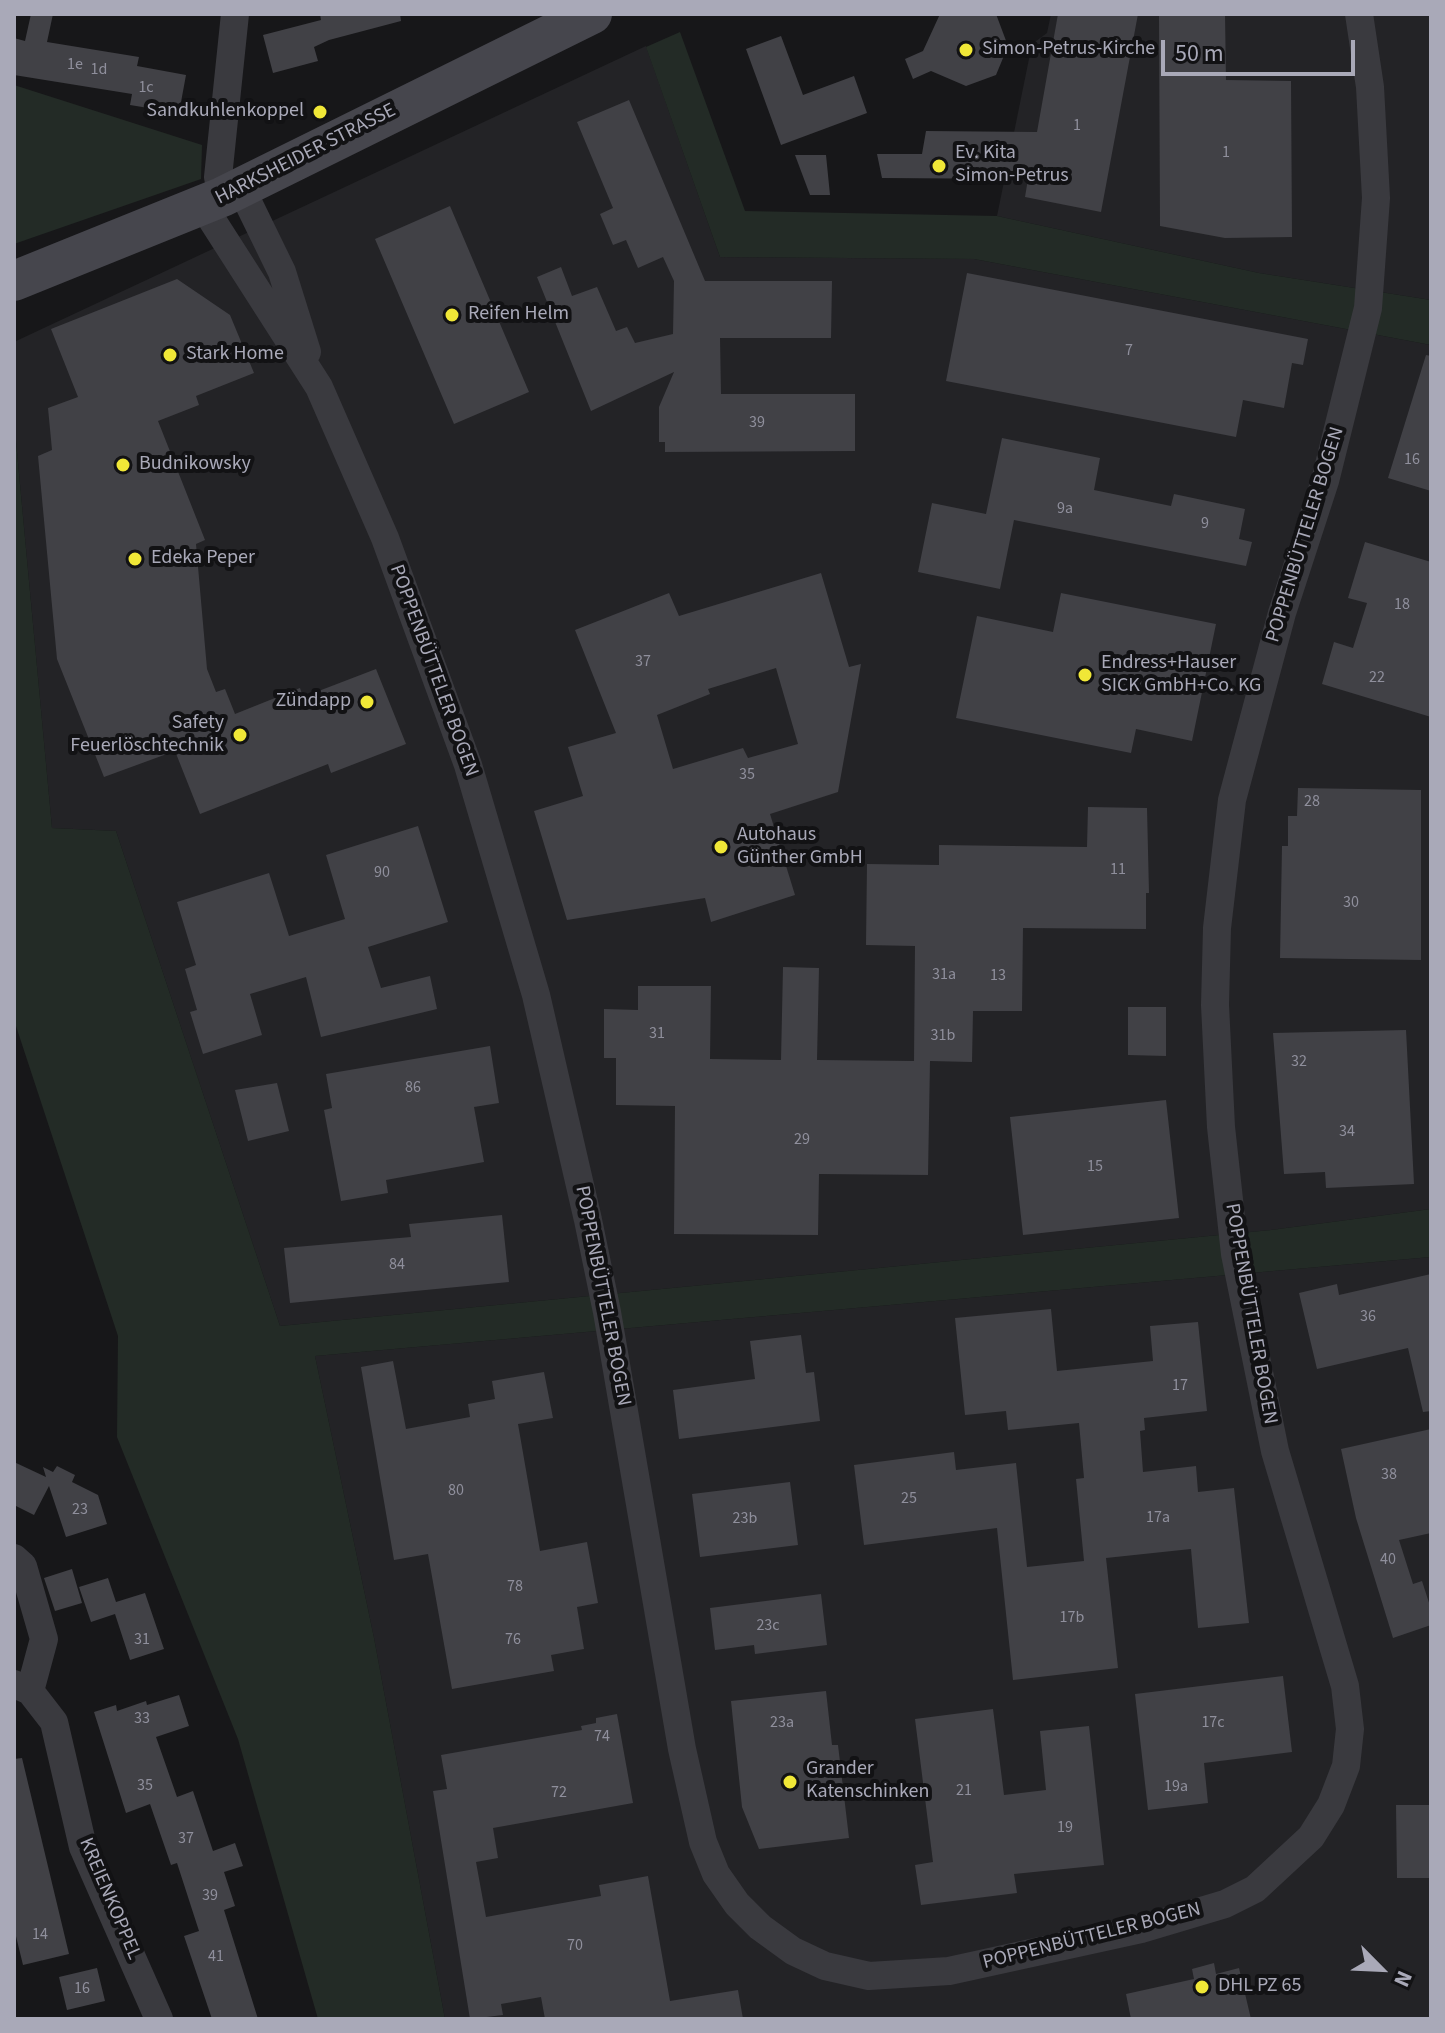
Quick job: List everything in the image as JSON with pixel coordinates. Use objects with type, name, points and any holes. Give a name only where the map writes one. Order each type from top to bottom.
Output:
[{"type":"main road","name":"HARKSHEIDER STRASSE","points":[[14,281],[222,197],[592,14]]},
{"type":"street","points":[[222,197],[218,177],[235,14]]},
{"type":"street","name":"POPPENBÜTTELER BOGEN","points":[[222,197],[315,380],[385,538],[468,765],[536,995],[607,1312],[682,1749],[701,1832],[716,1874],[744,1912],[793,1951],[825,1966],[869,1976],[949,1971],[1141,1929],[1225,1904],[1255,1889],[1311,1837],[1331,1805],[1346,1766],[1350,1729],[1345,1686],[1275,1451],[1235,1254],[1221,1127],[1215,1005],[1217,928],[1232,800],[1282,613],[1337,438],[1368,308],[1376,198],[1370,87],[1359,14]]},
{"type":"street","name":"POPPENBÜTTELER BOGEN","points":[[222,197],[282,272],[315,380]]},
{"type":"street","name":"KREIENKOPPEL","points":[[14,1558],[23,1566],[44,1639],[22,1688],[54,1722],[83,1847],[159,2019]]},
{"type":"shaded area","points":[[1051,14],[1431,14],[1431,300],[1259,273],[997,216],[1032,44],[1047,33]]},
{"type":"shaded area","points":[[680,32],[745,211],[997,216],[1259,273],[1431,300],[1431,345],[974,259],[720,257],[646,47]]},
{"type":"shaded area","points":[[646,46],[720,257],[974,259],[1431,345],[1431,1209],[1271,1230],[280,1326],[116,831],[52,828],[14,420],[14,342]]},
{"type":"shaded area","points":[[14,85],[202,145],[201,179],[14,244]]},
{"type":"shaded area","points":[[14,420],[52,828],[116,831],[280,1326],[1271,1230],[1431,1209],[1431,1257],[315,1356],[374,1638],[445,2019],[318,2019],[238,1739],[117,1437],[118,1336],[14,1020]]},
{"type":"shaded area","points":[[1431,1257],[1431,2019],[445,2019],[374,1638],[315,1356]]},
{"type":"building","points":[[31,14],[53,14],[47,42],[139,57],[137,66],[186,75],[179,113],[130,105],[132,94],[14,75],[14,38],[25,41]]},
{"type":"building","points":[[320,14],[400,14],[401,21],[329,40],[314,47],[318,61],[273,73],[263,35],[321,20]]},
{"type":"building","name":"Simon-Petrus-Kirche","points":[[940,14],[996,14],[1008,46],[996,75],[966,86],[931,71],[913,79],[905,59],[923,51]]},
{"type":"building","points":[[1058,14],[1138,14],[1101,212],[1025,197],[1028,179],[882,178],[877,154],[922,154],[926,131],[1037,132]]},
{"type":"building","points":[[1159,14],[1225,14],[1226,80],[1291,81],[1292,237],[1225,238],[1160,226]]},
{"type":"building","points":[[781,36],[803,95],[854,76],[867,113],[781,145],[746,49]]},
{"type":"building","points":[[629,100],[705,281],[832,281],[831,338],[720,338],[721,394],[855,394],[855,451],[665,452],[665,442],[659,442],[659,407],[674,372],[591,411],[537,277],[561,267],[572,296],[597,287],[616,331],[627,327],[635,343],[673,334],[674,281],[663,257],[638,268],[626,240],[613,245],[600,214],[613,208],[577,122]]},
{"type":"building","points":[[795,155],[826,155],[830,195],[810,195]]},
{"type":"building","name":"Reifen Helm","points":[[450,206],[529,392],[454,424],[375,239]]},
{"type":"building","points":[[967,273],[1308,339],[1303,365],[1292,363],[1284,408],[1243,400],[1236,437],[946,381]]},
{"type":"building","points":[[177,279],[230,315],[254,373],[196,396],[199,405],[158,421],[205,540],[196,544],[207,669],[216,692],[225,689],[235,714],[300,688],[303,697],[376,669],[406,744],[331,773],[328,764],[200,814],[175,751],[104,777],[57,659],[38,456],[52,450],[48,408],[78,397],[51,329]]},
{"type":"building","points":[[1426,355],[1431,356],[1431,491],[1388,478]]},
{"type":"building","points":[[1002,438],[1100,458],[1094,490],[1171,506],[1174,494],[1245,509],[1239,539],[1252,542],[1246,566],[1014,520],[1000,589],[918,572],[932,503],[986,514]]},
{"type":"building","points":[[1365,542],[1431,562],[1431,717],[1322,684],[1334,642],[1353,648],[1367,603],[1348,598]]},
{"type":"building","points":[[821,573],[849,667],[861,664],[838,792],[770,814],[795,895],[711,922],[705,898],[567,920],[534,811],[583,796],[568,747],[616,733],[575,630],[669,593],[679,616]],"holes":[[[776,668],[798,744],[748,758],[743,748],[673,769],[657,715],[710,694],[708,689]]]},
{"type":"building","name":"Endress+Hauser SICK GmbH+Co. KG","points":[[1061,593],[1216,624],[1192,741],[1136,729],[1131,753],[956,718],[977,616],[1053,632]]},
{"type":"building","points":[[1298,788],[1421,790],[1421,960],[1280,958],[1282,846],[1288,846],[1288,816],[1297,816]]},
{"type":"building","points":[[1088,807],[1147,808],[1149,893],[1146,893],[1146,929],[1023,928],[1022,1011],[973,1011],[972,1062],[930,1061],[928,1175],[819,1174],[818,1235],[674,1234],[675,1106],[616,1105],[616,1058],[604,1058],[604,1009],[638,1010],[638,986],[711,986],[710,1059],[781,1060],[783,967],[819,968],[817,1060],[914,1061],[915,946],[866,945],[867,864],[939,865],[939,845],[1087,847]]},
{"type":"building","points":[[418,826],[448,922],[368,947],[381,988],[430,976],[437,1009],[321,1037],[306,977],[250,994],[262,1035],[203,1054],[190,1012],[197,1010],[185,969],[196,965],[177,902],[269,873],[289,936],[345,919],[326,855]]},
{"type":"building","points":[[1128,1007],[1166,1007],[1166,1056],[1128,1055]]},
{"type":"building","points":[[1406,1030],[1414,1184],[1326,1188],[1325,1172],[1284,1174],[1273,1033]]},
{"type":"building","points":[[490,1046],[499,1103],[474,1107],[484,1162],[386,1180],[388,1193],[341,1201],[324,1110],[332,1108],[326,1074]]},
{"type":"building","points":[[277,1083],[289,1131],[248,1141],[235,1090]]},
{"type":"building","points":[[1166,1100],[1179,1218],[1023,1235],[1010,1117]]},
{"type":"building","points":[[502,1215],[509,1282],[290,1303],[284,1248],[411,1237],[409,1224]]},
{"type":"building","points":[[1431,1274],[1431,1411],[1423,1412],[1408,1348],[1317,1369],[1299,1293],[1337,1284],[1339,1295]]},
{"type":"building","points":[[1051,1309],[1057,1371],[1153,1361],[1150,1326],[1198,1322],[1207,1411],[1144,1418],[1145,1430],[1140,1431],[1143,1472],[1196,1466],[1198,1492],[1234,1488],[1249,1623],[1198,1628],[1191,1549],[1106,1558],[1118,1668],[1013,1680],[997,1528],[864,1545],[854,1465],[954,1452],[956,1470],[1016,1463],[1027,1567],[1084,1561],[1076,1479],[1084,1478],[1079,1423],[1008,1430],[1006,1411],[965,1415],[955,1318]]},
{"type":"building","points":[[801,1335],[806,1373],[814,1372],[820,1421],[679,1439],[673,1390],[755,1379],[750,1341]]},
{"type":"building","points":[[393,1361],[406,1429],[470,1417],[468,1404],[495,1399],[492,1381],[544,1372],[553,1418],[518,1424],[540,1551],[587,1542],[598,1603],[577,1607],[584,1649],[551,1655],[554,1671],[452,1689],[428,1554],[394,1560],[361,1367]]},
{"type":"building","points":[[1431,1429],[1431,1533],[1399,1540],[1413,1584],[1422,1581],[1431,1609],[1431,1625],[1393,1638],[1356,1518],[1341,1449]]},
{"type":"building","points":[[14,1462],[46,1477],[43,1467],[53,1472],[57,1466],[75,1475],[72,1482],[98,1495],[107,1524],[66,1537],[49,1486],[34,1515],[14,1505]]},
{"type":"building","points":[[790,1482],[798,1545],[700,1557],[692,1494]]},
{"type":"building","points":[[72,1569],[82,1603],[55,1611],[44,1578]]},
{"type":"building","points":[[108,1578],[116,1602],[145,1593],[164,1649],[130,1660],[115,1614],[91,1622],[79,1587]]},
{"type":"building","points":[[821,1594],[827,1645],[755,1654],[754,1645],[715,1650],[710,1608]]},
{"type":"building","points":[[1283,1676],[1292,1752],[1204,1763],[1208,1803],[1148,1810],[1135,1694]]},
{"type":"building","name":"Grander Katenschinken","points":[[826,1691],[832,1745],[838,1745],[849,1838],[759,1849],[742,1807],[731,1701]]},
{"type":"building","points":[[179,1695],[189,1726],[156,1737],[177,1797],[193,1791],[213,1851],[235,1843],[243,1866],[224,1872],[235,1906],[224,1910],[258,2019],[212,2019],[184,1936],[199,1931],[177,1863],[171,1865],[150,1804],[126,1813],[94,1712],[116,1705],[117,1711],[146,1701],[147,1705]]},
{"type":"building","points":[[993,1709],[1004,1795],[1046,1790],[1040,1731],[1089,1726],[1104,1865],[1014,1874],[1017,1893],[921,1905],[915,1865],[933,1862],[915,1719]]},
{"type":"building","points":[[617,1714],[633,1803],[493,1828],[498,1858],[476,1862],[486,1917],[601,1896],[599,1885],[648,1876],[670,2001],[738,1990],[743,2019],[545,2019],[541,1997],[501,2004],[503,2015],[470,2019],[433,1791],[447,1789],[441,1755],[582,1730],[581,1726],[596,1723],[596,1718]]},
{"type":"building","points":[[22,1758],[69,1954],[23,1965],[14,1928],[14,1759]]},
{"type":"building","points":[[1396,1805],[1431,1805],[1431,1878],[1397,1878]]},
{"type":"building","name":"DHL PZ 65","points":[[1214,1963],[1216,1974],[1239,1968],[1251,2019],[1131,2019],[1126,1994],[1194,1979],[1192,1969]]},
{"type":"building","points":[[97,1968],[105,2001],[67,2010],[59,1977]]},
{"type":"place","name":"Simon-Petrus-Kirche","points":[[966,50]]},
{"type":"place","name":"Sandkuhlenkoppel","points":[[320,112]]},
{"type":"place","name":"Ev. Kita Simon-Petrus","points":[[939,166]]},
{"type":"place","name":"Reifen Helm","points":[[452,315]]},
{"type":"place","name":"Stark Home","points":[[170,355]]},
{"type":"place","name":"Budnikowsky","points":[[123,465]]},
{"type":"place","name":"Edeka Peper","points":[[135,559]]},
{"type":"place","name":"Endress+Hauser SICK GmbH+Co. KG","points":[[1085,675]]},
{"type":"place","name":"Zündapp","points":[[367,702]]},
{"type":"place","name":"Safety Feuerlöschtechnik","points":[[240,735]]},
{"type":"place","name":"Autohaus Günther GmbH","points":[[721,847]]},
{"type":"place","name":"Grander Katenschinken","points":[[790,1782]]},
{"type":"place","name":"DHL PZ 65","points":[[1202,1987]]}]
